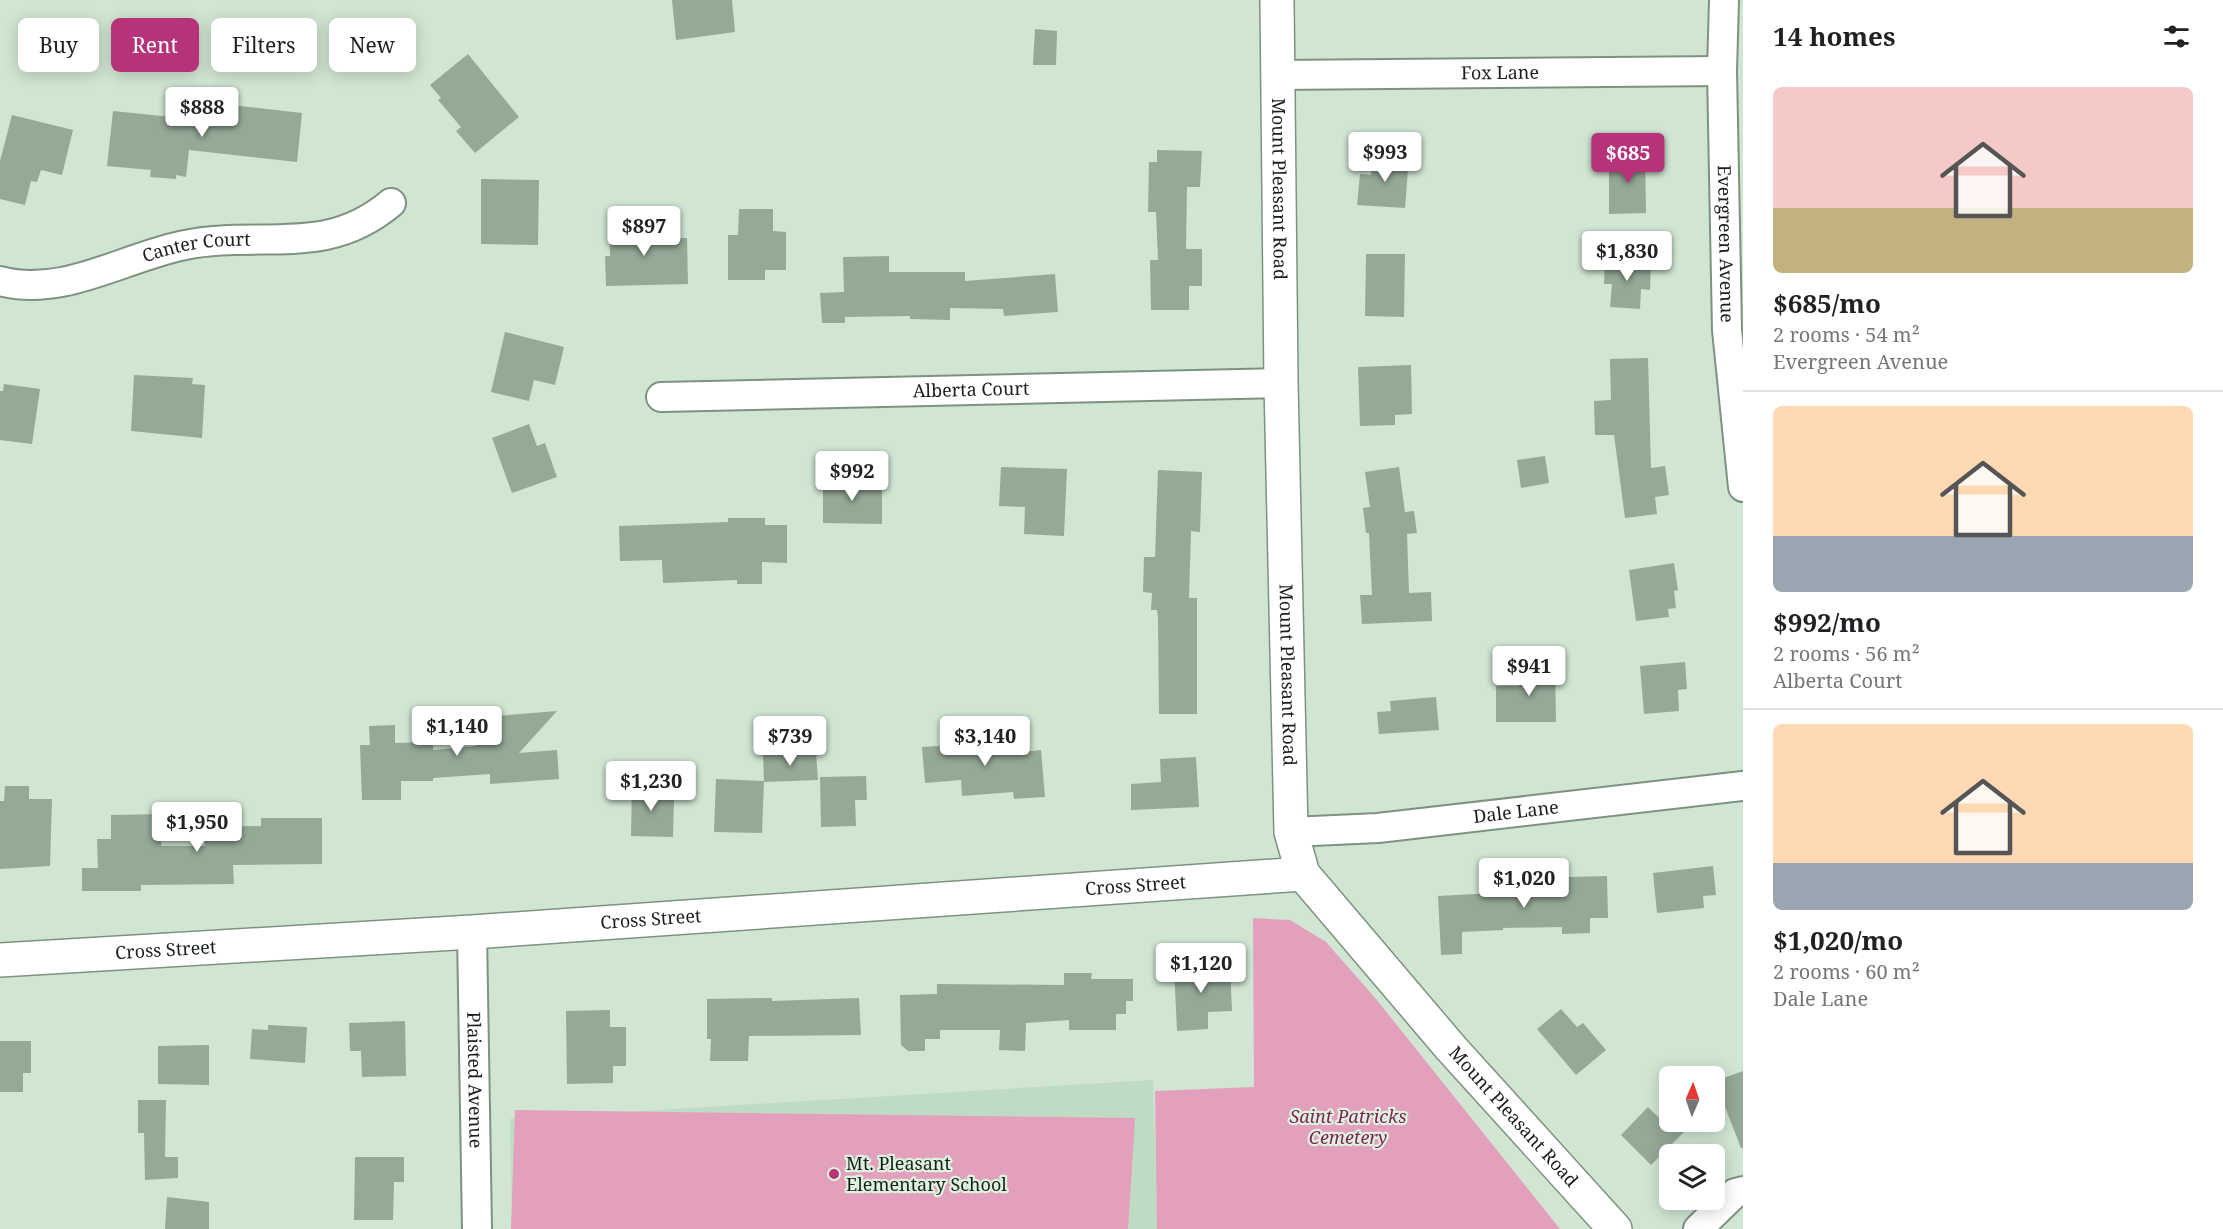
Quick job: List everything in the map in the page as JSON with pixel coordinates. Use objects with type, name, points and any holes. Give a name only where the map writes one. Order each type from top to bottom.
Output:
[{"type":"street","name":"Mount Pleasant Road","points":[[1277,0],[1281,384],[1291,832],[1303,874],[1451,1048],[1615,1229]]},
{"type":"street","name":"Evergreen Avenue","points":[[1724,0],[1722,72],[1735,238],[1727,330],[1743,487]]},
{"type":"street","name":"Fox Lane","points":[[1278,75],[1722,72]]},
{"type":"street","name":"Canter Court","points":[[0,280],[21,286],[71,281],[126,261],[186,244],[327,235],[373,218],[391,203]]},
{"type":"street","name":"Alberta Court","points":[[661,397],[1281,384]]},
{"type":"street","name":"Dale Lane","points":[[1291,832],[1378,828],[1743,786]]},
{"type":"street","name":"Cross Street","points":[[0,960],[472,932],[1303,874]]},
{"type":"street","name":"Plaisted Avenue","points":[[472,932],[477,1229]]},
{"type":"street","points":[[1698,1229],[1735,1193],[1743,1191]]},
{"type":"shaded area","name":"Mt. Pleasant Elementary School","points":[[1153,1080],[1158,1229],[512,1229],[510,1119]]},
{"type":"green space","name":"Saint Patricks Cemetery","points":[[1253,918],[1290,920],[1326,942],[1376,999],[1560,1229],[1157,1229],[1155,1091],[1254,1087]]},
{"type":"green space","name":"Mt. Pleasant Elementary School","points":[[515,1110],[1135,1118],[1128,1229],[511,1229]]},
{"type":"building","points":[[672,0],[732,0],[735,32],[676,40]]},
{"type":"building","points":[[1035,29],[1057,31],[1056,65],[1033,65]]},
{"type":"building","points":[[468,54],[519,117],[475,153],[456,131],[461,127],[438,100],[441,98],[430,85]]},
{"type":"building","points":[[213,103],[302,113],[297,162],[189,150],[186,177],[176,175],[176,179],[150,177],[151,170],[107,166],[113,111],[211,121]]},
{"type":"building","points":[[12,115],[73,130],[62,175],[41,170],[37,182],[31,181],[25,205],[0,199],[0,161]]},
{"type":"building","points":[[1157,150],[1202,151],[1200,187],[1187,187],[1186,249],[1202,249],[1202,286],[1189,286],[1189,310],[1151,310],[1150,260],[1158,260],[1156,212],[1148,212],[1149,162],[1157,162]]},
{"type":"building","points":[[1645,153],[1646,213],[1609,214],[1609,161],[1616,161],[1616,154]]},
{"type":"building","points":[[1373,154],[1409,157],[1405,208],[1357,205],[1360,174],[1371,175]]},
{"type":"building","points":[[481,179],[539,180],[538,245],[481,244]]},
{"type":"building","points":[[739,209],[773,209],[773,231],[786,232],[786,270],[765,270],[765,280],[728,280],[728,235],[738,235]]},
{"type":"building","points":[[630,215],[630,224],[638,224],[639,234],[668,234],[671,238],[687,238],[688,284],[606,286],[605,256],[610,256],[609,216]]},
{"type":"building","points":[[1366,254],[1405,254],[1404,317],[1365,316]]},
{"type":"building","points":[[889,256],[889,272],[965,272],[965,281],[1055,274],[1058,312],[1004,316],[1003,309],[950,308],[950,320],[910,319],[910,316],[845,317],[845,323],[822,323],[820,293],[844,292],[843,257]]},
{"type":"building","points":[[1605,261],[1651,261],[1650,290],[1641,289],[1640,309],[1610,307],[1612,284],[1604,284]]},
{"type":"building","points":[[505,332],[564,347],[555,385],[534,380],[529,401],[491,392]]},
{"type":"building","points":[[1648,358],[1651,468],[1665,466],[1669,495],[1655,497],[1657,514],[1625,518],[1614,435],[1595,435],[1594,401],[1611,400],[1610,359]]},
{"type":"building","points":[[1411,365],[1412,414],[1395,415],[1395,425],[1360,426],[1358,367]]},
{"type":"building","points":[[134,375],[193,378],[192,384],[205,385],[202,438],[131,431]]},
{"type":"building","points":[[4,384],[40,389],[32,444],[0,440],[0,391],[3,391]]},
{"type":"building","points":[[529,424],[537,446],[545,443],[557,477],[512,493],[492,438]]},
{"type":"building","points":[[1545,456],[1549,483],[1521,488],[1517,460]]},
{"type":"building","points":[[1001,467],[1067,469],[1064,536],[1024,534],[1025,507],[999,506]]},
{"type":"building","points":[[1399,467],[1405,512],[1414,511],[1417,533],[1407,534],[1409,593],[1431,592],[1432,621],[1362,624],[1360,595],[1372,595],[1369,533],[1366,533],[1363,508],[1370,507],[1365,472]]},
{"type":"building","points":[[1158,470],[1202,472],[1200,532],[1191,531],[1189,598],[1197,598],[1197,714],[1159,714],[1157,610],[1151,610],[1152,593],[1143,592],[1144,557],[1155,557]]},
{"type":"building","points":[[823,478],[882,482],[882,524],[823,523]]},
{"type":"building","points":[[728,518],[765,518],[765,525],[787,525],[787,563],[762,562],[762,584],[737,584],[737,580],[663,583],[662,560],[620,561],[619,526],[728,522]]},
{"type":"building","points":[[1674,563],[1678,590],[1674,591],[1676,608],[1668,609],[1669,617],[1636,621],[1629,570]]},
{"type":"building","points":[[1685,662],[1687,689],[1678,690],[1679,711],[1644,714],[1640,666]]},
{"type":"building","points":[[1519,667],[1555,667],[1556,722],[1496,722],[1496,686],[1519,686]]},
{"type":"building","points":[[1436,697],[1439,730],[1379,734],[1377,712],[1391,711],[1390,701]]},
{"type":"building","points":[[557,711],[519,753],[557,750],[559,779],[490,784],[490,774],[433,778],[433,781],[401,781],[401,800],[362,800],[360,745],[370,745],[369,726],[395,725],[395,743],[433,742],[433,750],[476,746],[473,718]]},
{"type":"building","points":[[997,734],[999,754],[1041,750],[1045,797],[1014,799],[1013,792],[962,796],[961,780],[925,783],[922,747],[954,745],[953,735]]},
{"type":"building","points":[[816,752],[818,780],[764,782],[763,754]]},
{"type":"building","points":[[1196,757],[1199,807],[1131,810],[1131,784],[1161,782],[1160,759]]},
{"type":"building","points":[[866,776],[867,800],[855,800],[856,826],[821,827],[820,777]]},
{"type":"building","points":[[716,779],[764,781],[762,833],[714,832]]},
{"type":"building","points":[[632,782],[660,783],[660,798],[674,799],[673,837],[631,836]]},
{"type":"building","points":[[5,786],[29,786],[29,799],[52,799],[50,866],[0,869],[0,801],[4,801]]},
{"type":"building","points":[[162,814],[161,846],[205,846],[205,827],[261,826],[261,818],[322,818],[322,864],[233,865],[234,884],[141,885],[141,891],[82,891],[82,868],[98,868],[97,839],[111,839],[111,815]]},
{"type":"building","points":[[1713,866],[1716,895],[1703,896],[1704,908],[1657,913],[1653,873]]},
{"type":"building","points":[[1607,876],[1608,918],[1590,918],[1590,933],[1562,934],[1562,927],[1503,928],[1503,930],[1462,932],[1462,954],[1441,955],[1438,896],[1533,891],[1533,878]]},
{"type":"building","points":[[1230,964],[1232,1011],[1208,1012],[1208,1029],[1177,1031],[1174,967]]},
{"type":"building","points":[[1064,973],[1092,973],[1091,979],[1133,979],[1133,1001],[1126,1001],[1126,1014],[1116,1014],[1116,1030],[1069,1030],[1069,1020],[1026,1023],[1025,1051],[999,1050],[1000,1030],[940,1030],[940,1039],[925,1039],[925,1051],[908,1051],[901,1045],[900,995],[937,994],[937,984],[1064,985]]},
{"type":"building","points":[[772,998],[772,1001],[859,998],[861,1035],[749,1036],[748,1061],[710,1061],[711,1039],[707,1039],[707,999]]},
{"type":"building","points":[[1561,1009],[1577,1027],[1583,1023],[1606,1050],[1576,1075],[1537,1029]]},
{"type":"building","points":[[610,1010],[610,1027],[626,1027],[626,1066],[613,1066],[613,1083],[567,1084],[566,1011]]},
{"type":"building","points":[[405,1021],[406,1076],[362,1077],[361,1051],[350,1051],[349,1023]]},
{"type":"building","points":[[268,1025],[307,1027],[305,1063],[250,1059],[252,1029],[268,1030]]},
{"type":"building","points":[[0,1041],[31,1041],[31,1073],[23,1073],[23,1092],[0,1092]]},
{"type":"building","points":[[209,1045],[209,1085],[158,1084],[158,1046]]},
{"type":"building","points":[[1743,1071],[1743,1148],[1741,1148],[1725,1107],[1725,1077]]},
{"type":"building","points":[[138,1100],[166,1100],[165,1157],[178,1157],[178,1178],[145,1180],[144,1133],[138,1133]]},
{"type":"building","points":[[1648,1107],[1658,1117],[1659,1132],[1684,1132],[1672,1144],[1659,1144],[1659,1157],[1651,1165],[1621,1135]]},
{"type":"building","points":[[355,1157],[404,1157],[404,1182],[394,1182],[393,1220],[354,1220]]},
{"type":"building","points":[[167,1197],[209,1202],[209,1229],[165,1229]]},
{"type":"place","name":"Mt. Pleasant Elementary School","points":[[834,1174]]}]
